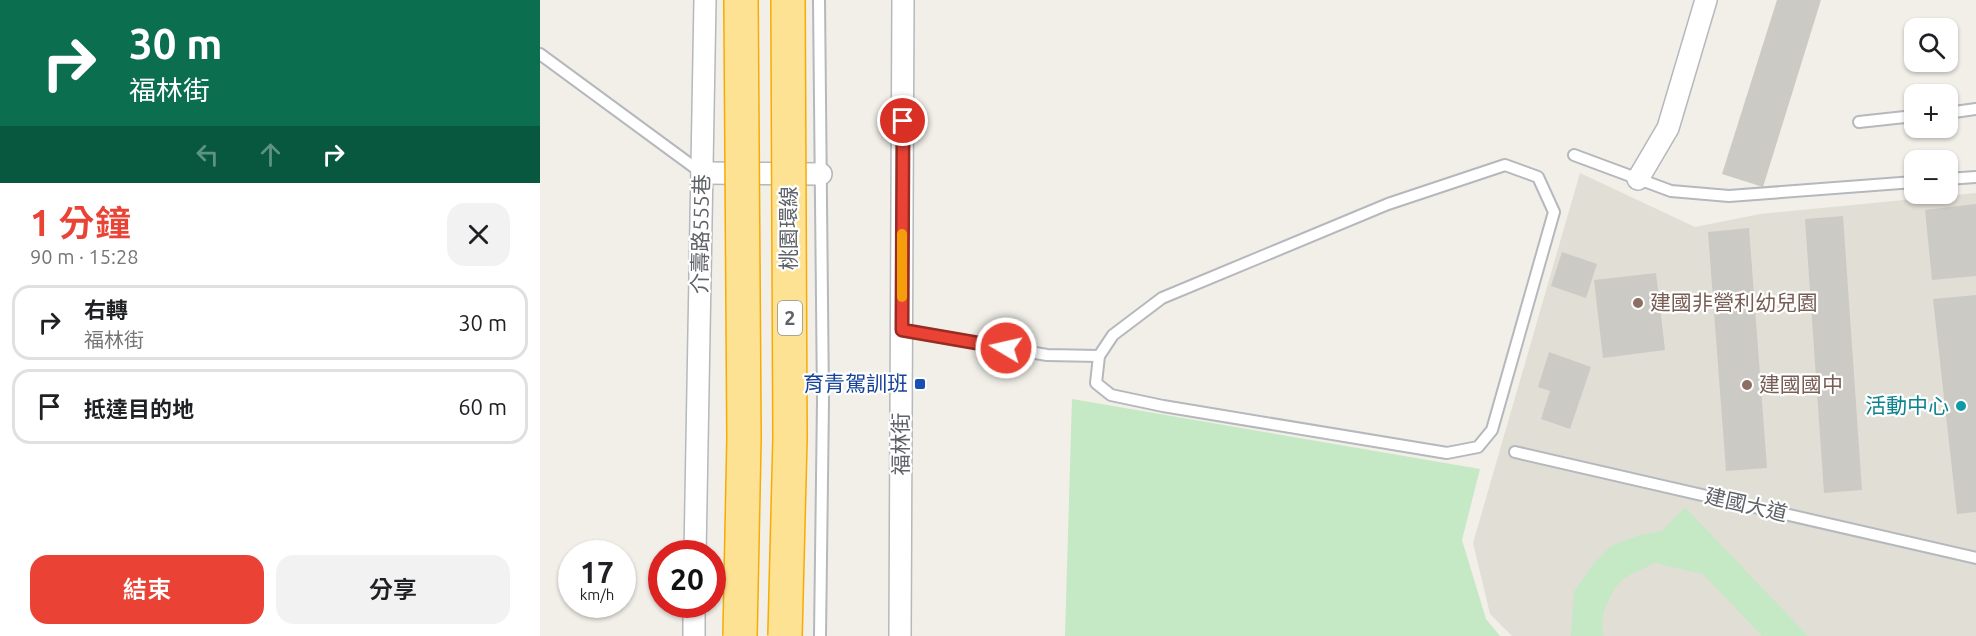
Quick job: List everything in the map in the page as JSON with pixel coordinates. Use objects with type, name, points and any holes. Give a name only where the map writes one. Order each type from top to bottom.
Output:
[{"type":"highway","points":[[740,636],[744,438],[741,0]]},
{"type":"highway","name":"桃園環線","points":[[785,636],[790,438],[788,0]]},
{"type":"street","name":"介壽路555巷","points":[[695,540],[705,0]]},
{"type":"street","name":"福林街","points":[[900,636],[903,0]]},
{"type":"street","points":[[1638,179],[1668,128],[1706,0]]},
{"type":"street","points":[[702,173],[821,174]]},
{"type":"street","points":[[694,618],[694,636]]},
{"type":"lane","points":[[819,0],[823,401],[820,636]]},
{"type":"lane","points":[[540,54],[702,173]]},
{"type":"lane","points":[[1958,112],[1976,110]]},
{"type":"lane","points":[[1859,122],[1904,117]]},
{"type":"lane","points":[[1574,155],[1671,191],[1729,196],[1904,183]]},
{"type":"lane","points":[[1505,165],[1538,177],[1554,212],[1492,430],[1478,447],[1447,453],[1163,406],[1111,395],[1096,383],[1099,356],[1113,335],[1162,298],[1388,204],[1505,165]]},
{"type":"lane","points":[[1958,178],[1976,177]]},
{"type":"lane","points":[[902,330],[1047,355],[1099,356]]},
{"type":"lane","name":"建國大道","points":[[1515,452],[1976,558]]},
{"type":"shaded area","name":"建國國中","points":[[1580,173],[1695,227],[1760,214],[1904,200],[1904,204],[1958,204],[1958,195],[1976,193],[1976,636],[1512,636],[1490,614],[1473,543]]},
{"type":"green space","points":[[1072,399],[1480,469],[1462,540],[1486,619],[1500,636],[1065,636]]},
{"type":"green space","points":[[1685,507],[1808,636],[1762,636],[1703,574],[1655,563],[1627,576],[1616,587],[1603,615],[1603,636],[1571,636],[1574,592],[1593,564],[1611,546],[1637,536],[1662,531]]},
{"type":"building","points":[[1777,0],[1821,0],[1763,187],[1722,174]]},
{"type":"building","points":[[1976,204],[1976,276],[1932,280],[1925,210]]},
{"type":"building","points":[[1843,216],[1862,490],[1824,493],[1805,219]]},
{"type":"building","points":[[1749,228],[1767,468],[1726,471],[1708,232]]},
{"type":"building","points":[[1562,252],[1597,264],[1586,298],[1551,286]]},
{"type":"building","points":[[1656,273],[1665,350],[1603,358],[1594,280]]},
{"type":"building","name":"活動中心","points":[[1976,295],[1976,512],[1957,514],[1933,299]]},
{"type":"building","points":[[1549,352],[1591,367],[1570,429],[1541,419],[1550,391],[1538,387]]},
{"type":"slow traffic","points":[[902,234],[902,297]]},
{"type":"place","name":"建國非營利幼兒園","points":[[1638,303]]},
{"type":"place","name":"育青駕訓班","points":[[920,384]]},
{"type":"place","name":"建國國中","points":[[1747,385]]},
{"type":"place","name":"活動中心","points":[[1961,406]]},
{"type":"route","points":[[903,121],[902,330],[1006,348]]}]
